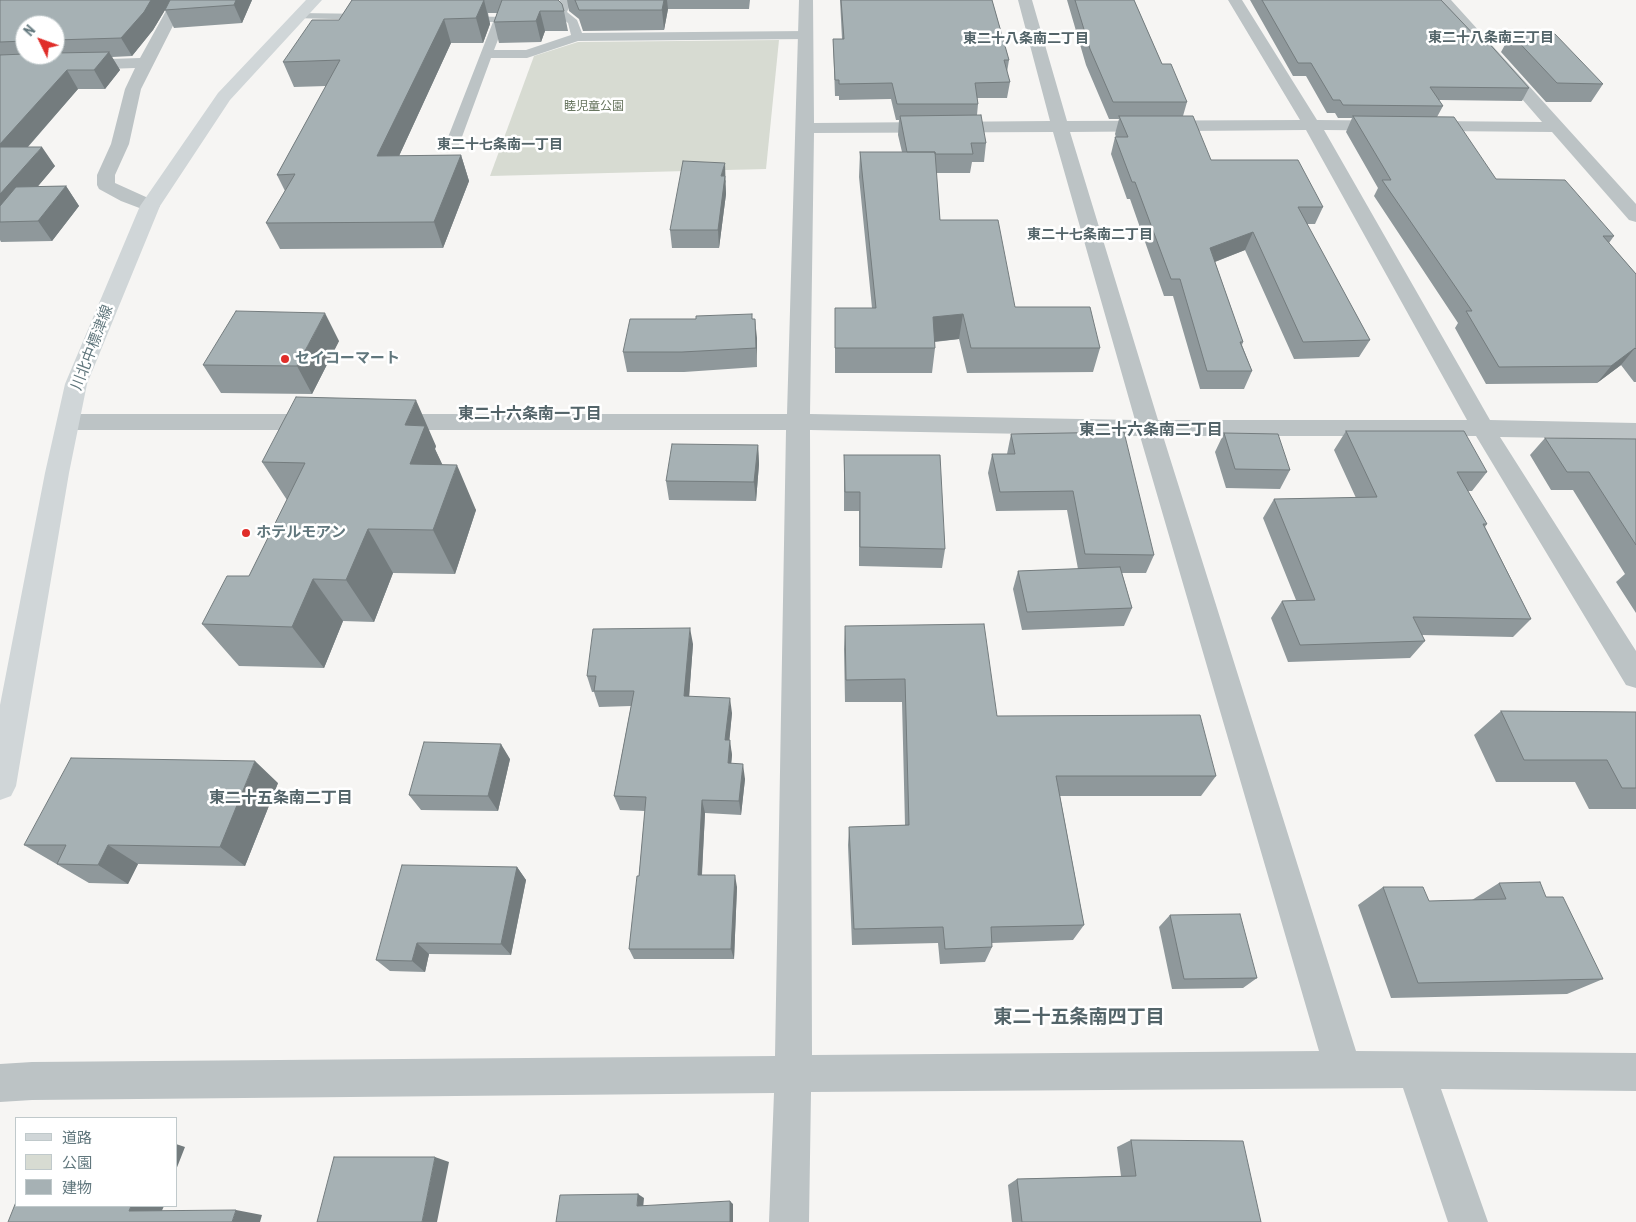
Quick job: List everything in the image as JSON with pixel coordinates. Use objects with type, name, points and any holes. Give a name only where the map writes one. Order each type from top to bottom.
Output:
[{"type":"main road","name":"川北中標津線","points":[[0,786],[57,473],[76,384],[150,206],[224,97],[315,0]]},
{"type":"street","points":[[150,206],[106,185],[106,175],[120,144],[134,89],[179,0]]},
{"type":"street","points":[[789,1222],[793,1075],[798,422],[806,128],[806,0]]},
{"type":"street","points":[[1024,0],[1149,428],[1343,1070]]},
{"type":"street","points":[[1235,0],[1312,125],[1483,428],[1636,676]]},
{"type":"street","points":[[1443,0],[1636,216]]},
{"type":"street","points":[[58,66],[146,63]]},
{"type":"street","points":[[806,128],[1312,125],[1555,127]]},
{"type":"street","points":[[69,422],[339,422]]},
{"type":"street","points":[[369,422],[798,422],[1149,428],[1483,428],[1636,431]]},
{"type":"street","points":[[0,1083],[1343,1070],[1636,1072]]},
{"type":"street","points":[[1416,1070],[1468,1222]]},
{"type":"lane","points":[[566,0],[561,13],[573,22],[578,37]]},
{"type":"lane","points":[[298,16],[385,17]]},
{"type":"lane","points":[[452,18],[500,18],[452,146]]},
{"type":"lane","points":[[487,54],[526,54],[578,37],[806,35]]},
{"type":"green space","name":"睦児童公園","points":[[779,40],[766,169],[490,176],[534,56],[578,42]]},
{"type":"building","points":[[0,0],[151,0],[144,12],[121,38],[65,40],[65,15],[15,15],[15,41],[0,42]]},
{"type":"building","points":[[170,0],[236,0],[234,5],[165,10]]},
{"type":"building","points":[[352,0],[484,0],[476,18],[444,19],[377,156],[461,155],[434,222],[266,223],[295,174],[277,175],[340,60],[283,62],[312,20],[339,20]]},
{"type":"building","points":[[502,0],[558,0],[562,4],[564,11],[540,11],[536,21],[494,22]]},
{"type":"building","points":[[575,0],[664,0],[662,10],[579,10]]},
{"type":"building","points":[[841,0],[992,0],[1009,60],[1004,60],[1010,82],[975,83],[978,104],[897,104],[892,83],[839,84],[839,80],[835,80],[833,39],[844,39]]},
{"type":"building","points":[[1075,0],[1134,0],[1162,64],[1171,64],[1187,102],[1113,102],[1090,49]]},
{"type":"building","points":[[1262,0],[1441,0],[1479,40],[1486,40],[1529,88],[1430,87],[1443,106],[1343,105],[1340,100],[1333,100],[1311,63],[1298,63]]},
{"type":"building","points":[[1511,34],[1555,34],[1603,84],[1557,83]]},
{"type":"building","points":[[109,52],[94,70],[67,70],[0,144],[0,55],[15,54],[15,65],[65,65],[65,53]]},
{"type":"building","points":[[981,115],[986,143],[971,143],[973,154],[907,152],[900,116]]},
{"type":"building","points":[[1119,116],[1193,116],[1211,160],[1298,160],[1323,207],[1298,207],[1370,340],[1303,342],[1253,232],[1210,248],[1243,342],[1240,342],[1252,371],[1207,371],[1180,279],[1171,279],[1135,182],[1132,182],[1115,137],[1128,137]]},
{"type":"building","points":[[1353,116],[1454,117],[1496,179],[1565,180],[1614,236],[1603,236],[1636,274],[1636,349],[1611,366],[1499,367],[1466,311],[1472,311],[1382,180],[1391,180]]},
{"type":"building","points":[[0,147],[42,147],[0,194]]},
{"type":"building","points":[[860,152],[935,152],[940,220],[998,220],[1015,307],[1090,307],[1100,348],[971,348],[963,314],[933,317],[935,348],[835,348],[835,308],[876,308]]},
{"type":"building","points":[[683,161],[725,163],[721,176],[725,176],[718,230],[670,230]]},
{"type":"building","points":[[66,186],[38,221],[0,222],[0,206],[16,187]]},
{"type":"building","points":[[236,311],[325,313],[297,366],[203,365]]},
{"type":"building","points":[[752,314],[752,319],[755,319],[756,348],[682,352],[623,352],[630,319],[696,319],[696,316]]},
{"type":"building","points":[[296,397],[416,400],[405,425],[425,426],[410,464],[457,465],[433,530],[368,529],[346,580],[313,579],[292,627],[202,624],[227,576],[249,576],[305,463],[262,462]]},
{"type":"building","points":[[1346,431],[1464,431],[1487,472],[1457,472],[1487,524],[1483,524],[1531,619],[1413,617],[1425,641],[1300,645],[1282,601],[1315,600],[1274,499],[1377,497]]},
{"type":"building","points":[[1124,432],[1154,555],[1085,554],[1073,491],[1000,492],[992,454],[1015,454],[1011,434]]},
{"type":"building","points":[[1224,433],[1278,434],[1290,470],[1235,469]]},
{"type":"building","points":[[1545,438],[1636,439],[1636,545],[1589,472],[1567,472]]},
{"type":"building","points":[[672,444],[758,445],[754,482],[666,481]]},
{"type":"building","points":[[844,455],[940,455],[945,549],[860,547],[860,492],[845,492]]},
{"type":"building","points":[[1120,567],[1132,608],[1027,612],[1018,571]]},
{"type":"building","points":[[984,624],[997,716],[1200,715],[1216,776],[1056,776],[1084,925],[991,927],[992,947],[945,949],[943,927],[854,929],[849,827],[909,825],[905,679],[846,680],[845,626]]},
{"type":"building","points":[[690,628],[684,696],[730,698],[725,740],[730,740],[728,763],[743,764],[739,801],[702,800],[698,875],[735,875],[731,949],[629,949],[637,876],[639,876],[646,797],[614,796],[634,691],[594,691],[596,676],[587,676],[593,629]]},
{"type":"building","points":[[1501,711],[1636,712],[1636,788],[1622,788],[1607,760],[1524,760]]},
{"type":"building","points":[[424,742],[501,744],[488,796],[409,795]]},
{"type":"building","points":[[71,758],[255,761],[220,847],[108,845],[98,865],[57,864],[66,845],[24,845]]},
{"type":"building","points":[[402,865],[517,867],[501,944],[417,943],[412,961],[376,960]]},
{"type":"building","points":[[1540,882],[1546,897],[1563,897],[1603,979],[1418,983],[1383,887],[1423,887],[1429,901],[1506,899],[1499,883]]},
{"type":"building","points":[[1240,914],[1257,978],[1184,979],[1170,915]]},
{"type":"building","points":[[1131,1140],[1243,1141],[1261,1222],[1022,1222],[1017,1179],[1136,1176]]},
{"type":"building","points":[[334,1157],[435,1157],[422,1222],[317,1222]]},
{"type":"building","points":[[638,1194],[637,1206],[730,1201],[730,1222],[556,1222],[560,1195]]},
{"type":"building","points":[[15,1204],[15,1207],[131,1207],[129,1211],[236,1210],[232,1222],[8,1222]]},
{"type":"place","name":"セイコーマート","points":[[285,359]]},
{"type":"place","name":"ホテルモアン","points":[[246,533]]},
{"type":"district","name":"東二十八条南三丁目","points":[[1491,38]]},
{"type":"district","name":"東二十八条南二丁目","points":[[1026,39]]},
{"type":"district","name":"東二十七条南一丁目","points":[[500,145]]},
{"type":"district","name":"東二十七条南二丁目","points":[[1090,235]]},
{"type":"district","name":"東二十六条南一丁目","points":[[530,415]]},
{"type":"district","name":"東二十六条南二丁目","points":[[1151,431]]},
{"type":"district","name":"東二十五条南二丁目","points":[[281,799]]},
{"type":"district","name":"東二十五条南四丁目","points":[[1079,1018]]}]
